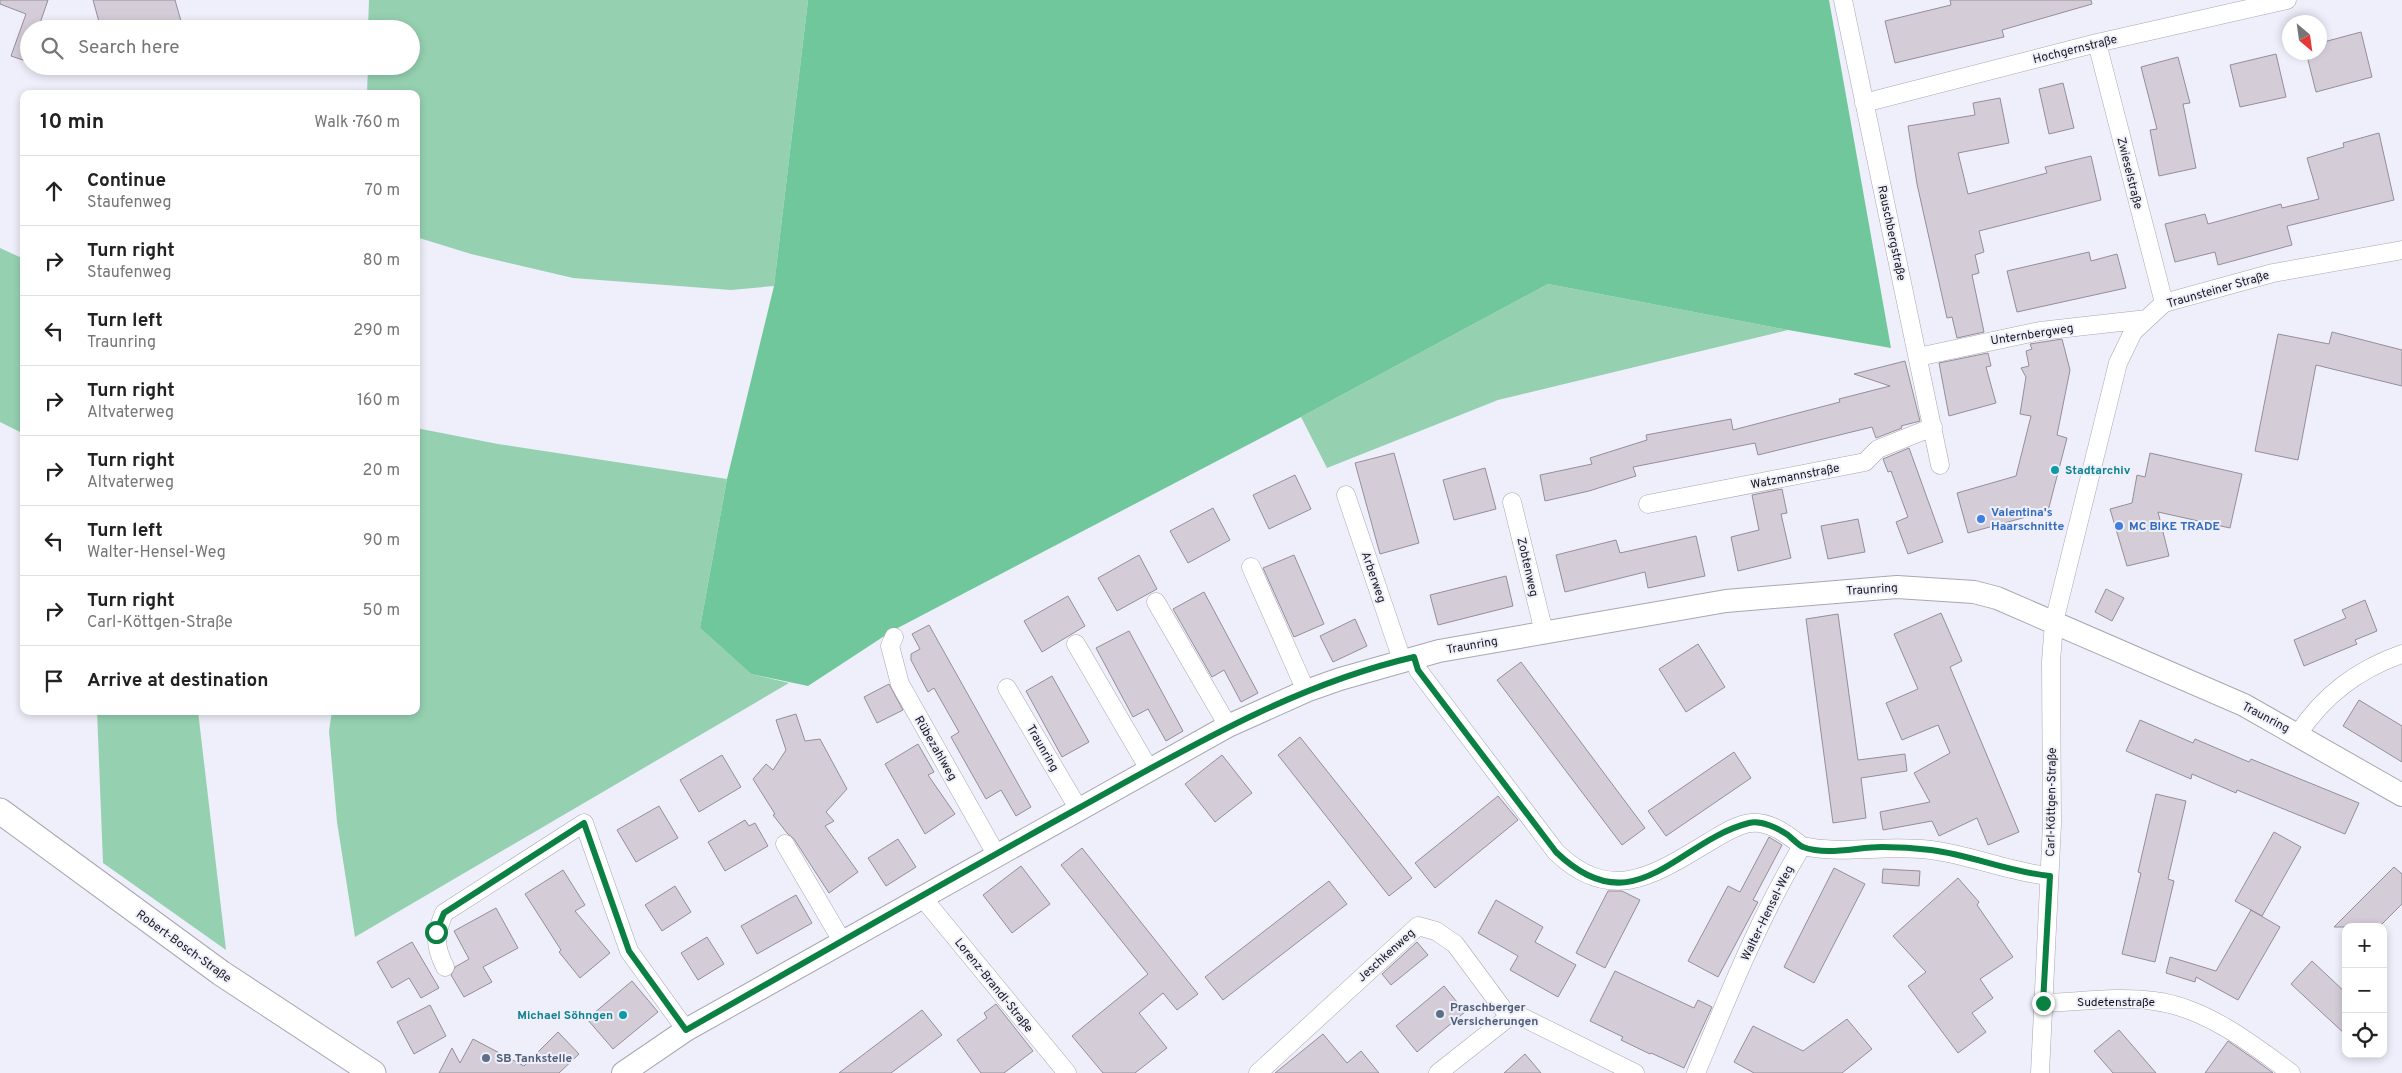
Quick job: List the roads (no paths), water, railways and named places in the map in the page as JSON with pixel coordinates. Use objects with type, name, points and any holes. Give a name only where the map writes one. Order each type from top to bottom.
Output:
[{"type":"main road","name":"Robert-Bosch-Straße","points":[[0,811],[221,973],[373,1073]]},
{"type":"street","name":"Rauschbergstraße","points":[[1843,0],[1940,466]]},
{"type":"street","name":"Hochgernstraße","points":[[1864,103],[2097,43],[2287,0]]},
{"type":"street","name":"Zwieselstraße","points":[[2097,43],[2164,303]]},
{"type":"street","name":"Traunsteiner Straße","points":[[2054,622],[2118,363],[2133,332],[2164,303],[2273,273],[2402,250]]},
{"type":"street","name":"Unternbergweg","points":[[1918,357],[2040,331],[2147,319]]},
{"type":"street","name":"Watzmannstraße","points":[[1648,504],[1865,462],[1878,449],[1933,427]]},
{"type":"street","name":"Arberweg","points":[[1346,495],[1408,659],[1556,852],[1578,870],[1606,881],[1623,882],[1643,878],[1664,869],[1726,832],[1751,823],[1777,829],[1802,846]]},
{"type":"street","name":"Zobtenweg","points":[[1512,502],[1544,632]]},
{"type":"street","points":[[1251,567],[1306,691]]},
{"type":"street","name":"Traunring","points":[[623,1073],[686,1030],[1078,808],[1228,726],[1306,691],[1408,659],[1544,632],[1726,601],[1897,587],[1974,592],[1997,598],[2244,705],[2298,734],[2402,795]]},
{"type":"street","points":[[1156,602],[1228,726]]},
{"type":"street","name":"Carl-Köttgen-Straße","points":[[2040,1073],[2052,824],[2051,662],[2054,622]]},
{"type":"street","name":"Rübezahlweg","points":[[894,637],[890,646],[900,684],[996,854]]},
{"type":"street","points":[[1076,644],[1149,769]]},
{"type":"street","points":[[2298,734],[2312,713],[2327,697],[2362,673],[2402,654]]},
{"type":"street","name":"Traunring","points":[[1007,688],[1078,808]]},
{"type":"street","points":[[445,967],[438,953],[436,932],[444,913],[584,823],[629,951],[686,1030]]},
{"type":"street","points":[[785,844],[842,941]]},
{"type":"street","points":[[1802,846],[1824,851],[1881,847],[1932,850],[2015,870],[2050,876]]},
{"type":"street","name":"Walter-Hensel-Weg","points":[[1696,1073],[1751,944],[1780,882],[1802,846]]},
{"type":"street","name":"Lorenz-Brandl-Straße","points":[[922,896],[1067,1073]]},
{"type":"street","name":"Jeschkenweg","points":[[1258,1073],[1418,926],[1436,932],[1455,944],[1509,1016]]},
{"type":"street","name":"Sudetenstraße","points":[[2043,1003],[2130,1000],[2154,1001],[2183,1007],[2222,1026],[2291,1073]]},
{"type":"street","points":[[1438,1073],[1509,1016],[1522,1017],[1635,1073]]},
{"type":"place","name":"Stadtarchiv","points":[[2055,470]]},
{"type":"place","name":"Valentina's Haarschnitte","points":[[1981,519]]},
{"type":"place","name":"MC BIKE TRADE","points":[[2119,526]]},
{"type":"place","name":"Praschberger Versicherungen","points":[[1440,1014]]},
{"type":"place","name":"Michael Söhngen","points":[[623,1015]]},
{"type":"place","name":"SB Tankstelle","points":[[486,1058]]}]
